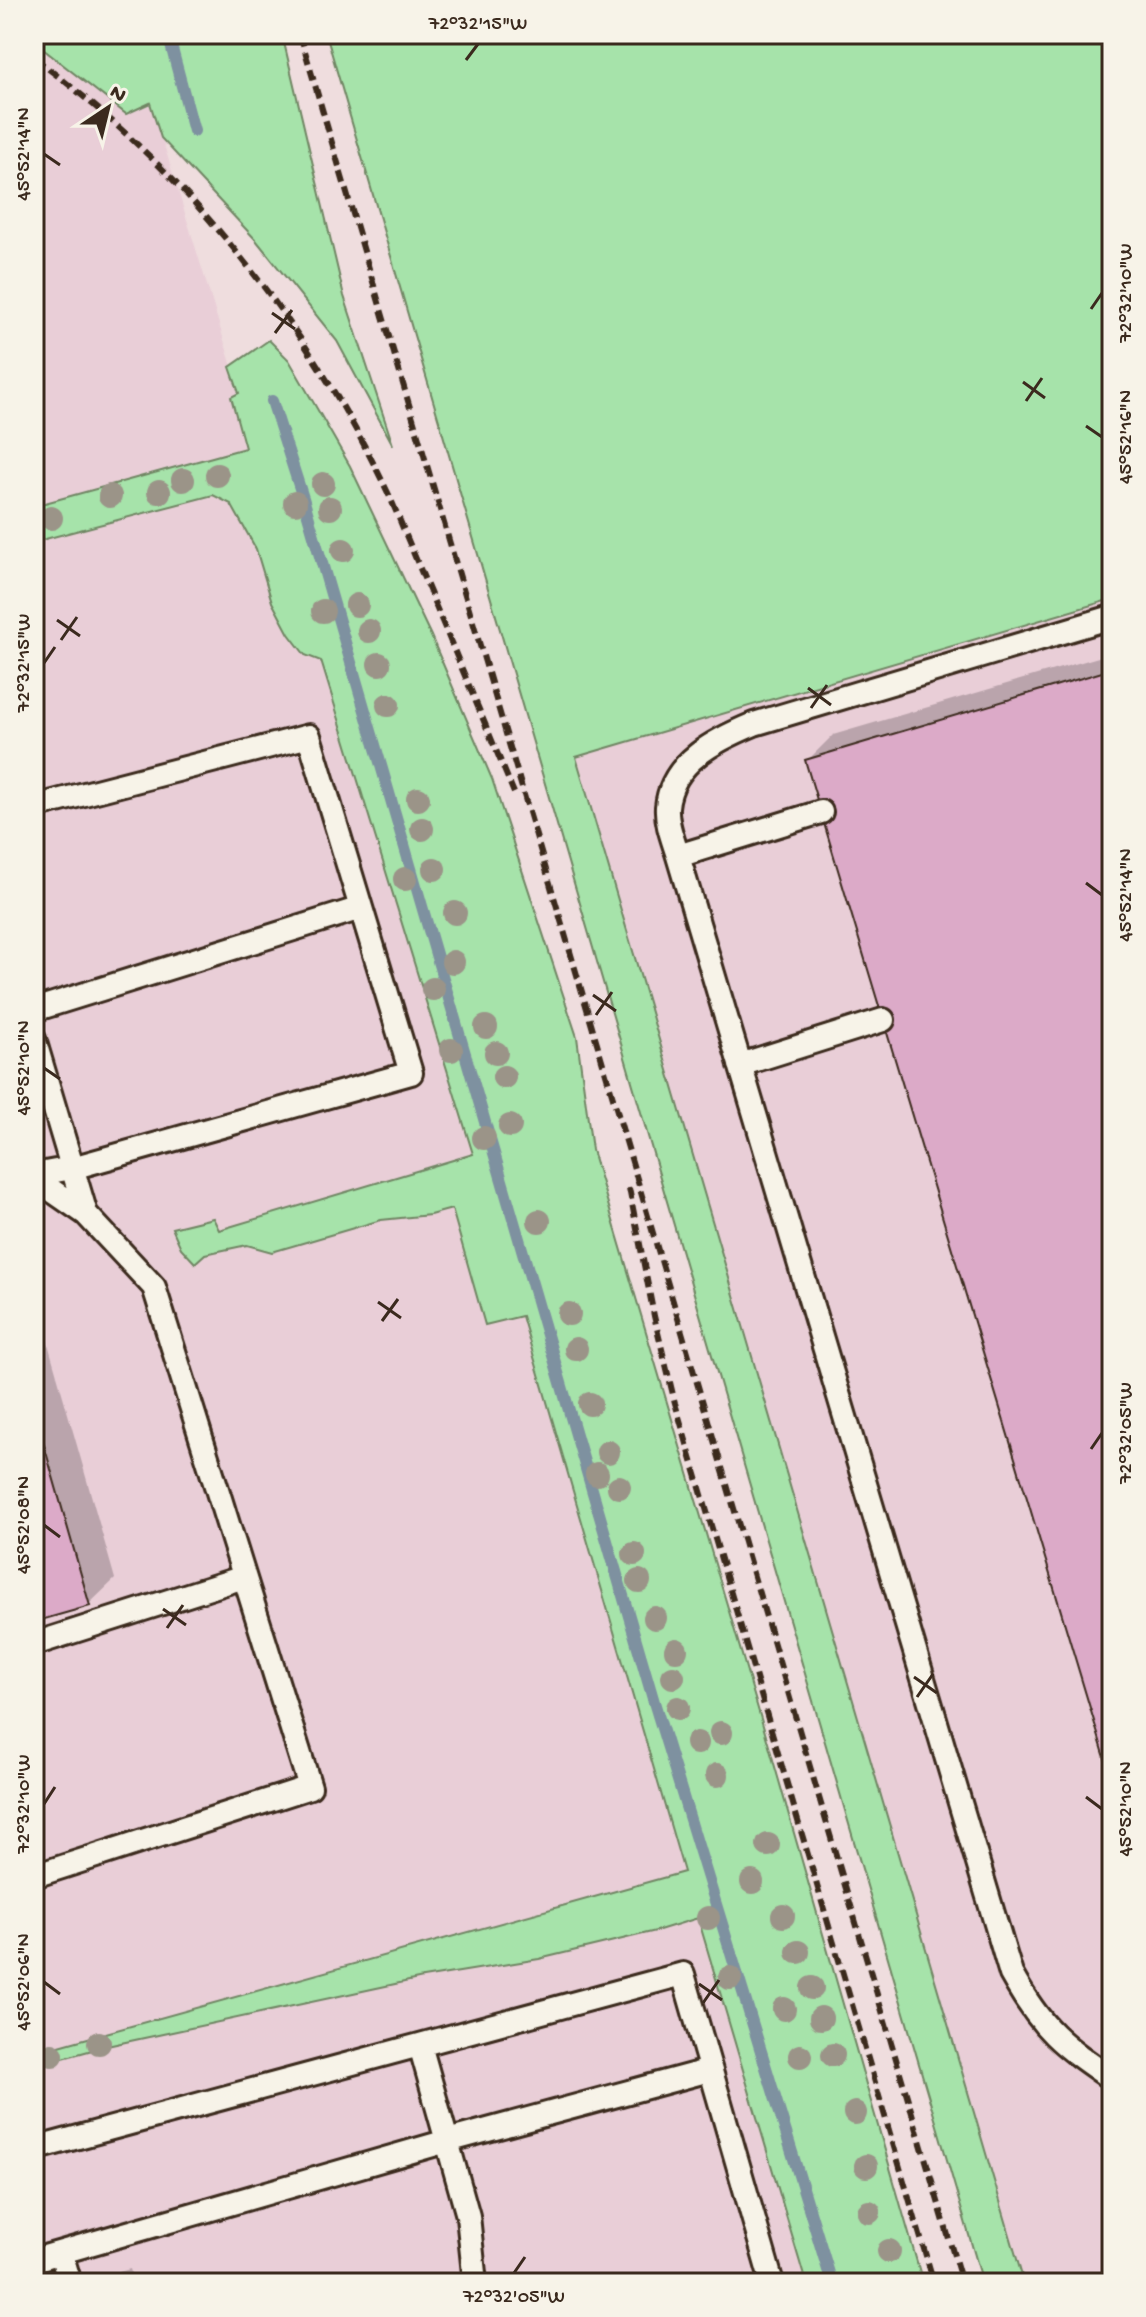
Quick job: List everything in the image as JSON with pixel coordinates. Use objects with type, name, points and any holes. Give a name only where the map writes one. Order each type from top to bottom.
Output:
[{"type":"lane","points":[[1112,617],[783,714],[721,738],[687,763],[672,787],[667,807],[678,856],[1011,1974],[1030,2009],[1052,2036],[1112,2079]]},
{"type":"lane","points":[[34,807],[309,736],[411,1073],[34,1176]]},
{"type":"lane","points":[[678,856],[821,812]]},
{"type":"lane","points":[[34,1010],[361,908]]},
{"type":"lane","points":[[740,1065],[883,1020]]},
{"type":"lane","points":[[34,1039],[86,1214]]},
{"type":"lane","points":[[34,1176],[86,1214],[154,1287],[310,1787],[34,1876]]},
{"type":"lane","points":[[34,1644],[244,1577]]},
{"type":"lane","points":[[34,2149],[683,1974],[772,2283]]},
{"type":"lane","points":[[420,2045],[468,2216],[475,2283]]},
{"type":"lane","points":[[34,2260],[447,2141],[710,2070]]},
{"type":"lane","points":[[61,2253],[70,2283]]},
{"type":"shaded area","points":[[34,34],[130,34],[485,1192],[806,2283],[34,2283]]},
{"type":"shaded area","points":[[1112,599],[1112,2283],[1024,2283],[576,756]]},
{"type":"green space","points":[[34,34],[282,34],[344,296],[393,445],[337,341],[256,240],[161,138],[150,103],[126,114],[34,42]]},
{"type":"green space","points":[[326,34],[1107,34],[1112,51],[1112,599],[576,757],[1024,2283],[983,2283]]},
{"type":"green space","points":[[269,340],[289,360],[350,466],[431,636],[492,779],[577,1037],[592,1150],[769,1746],[923,2283],[806,2283],[698,1918],[539,1959],[423,1978],[107,2046],[34,2066],[34,2053],[684,1872],[522,1316],[485,1325],[452,1209],[430,1215],[381,1220],[272,1252],[247,1245],[205,1254],[195,1263],[181,1248],[172,1228],[213,1218],[219,1230],[473,1154],[321,661],[305,655],[289,634],[272,602],[256,549],[231,504],[213,495],[34,542],[34,506],[245,448],[231,397],[239,393],[230,367]]},
{"type":"building","points":[[1112,669],[1112,1781],[805,760]]},
{"type":"building","points":[[34,1410],[90,1606],[34,1622]]},
{"type":"waterway","points":[[168,34],[194,131]]},
{"type":"waterway","points":[[272,401],[303,498],[654,1702],[832,2283]]},
{"type":"railway","points":[[300,34],[962,2283]]},
{"type":"railway","points":[[34,58],[90,102],[193,201],[239,255],[322,372],[358,433],[390,497],[514,793]]},
{"type":"railway","points":[[629,1188],[675,1403],[934,2283]]}]
